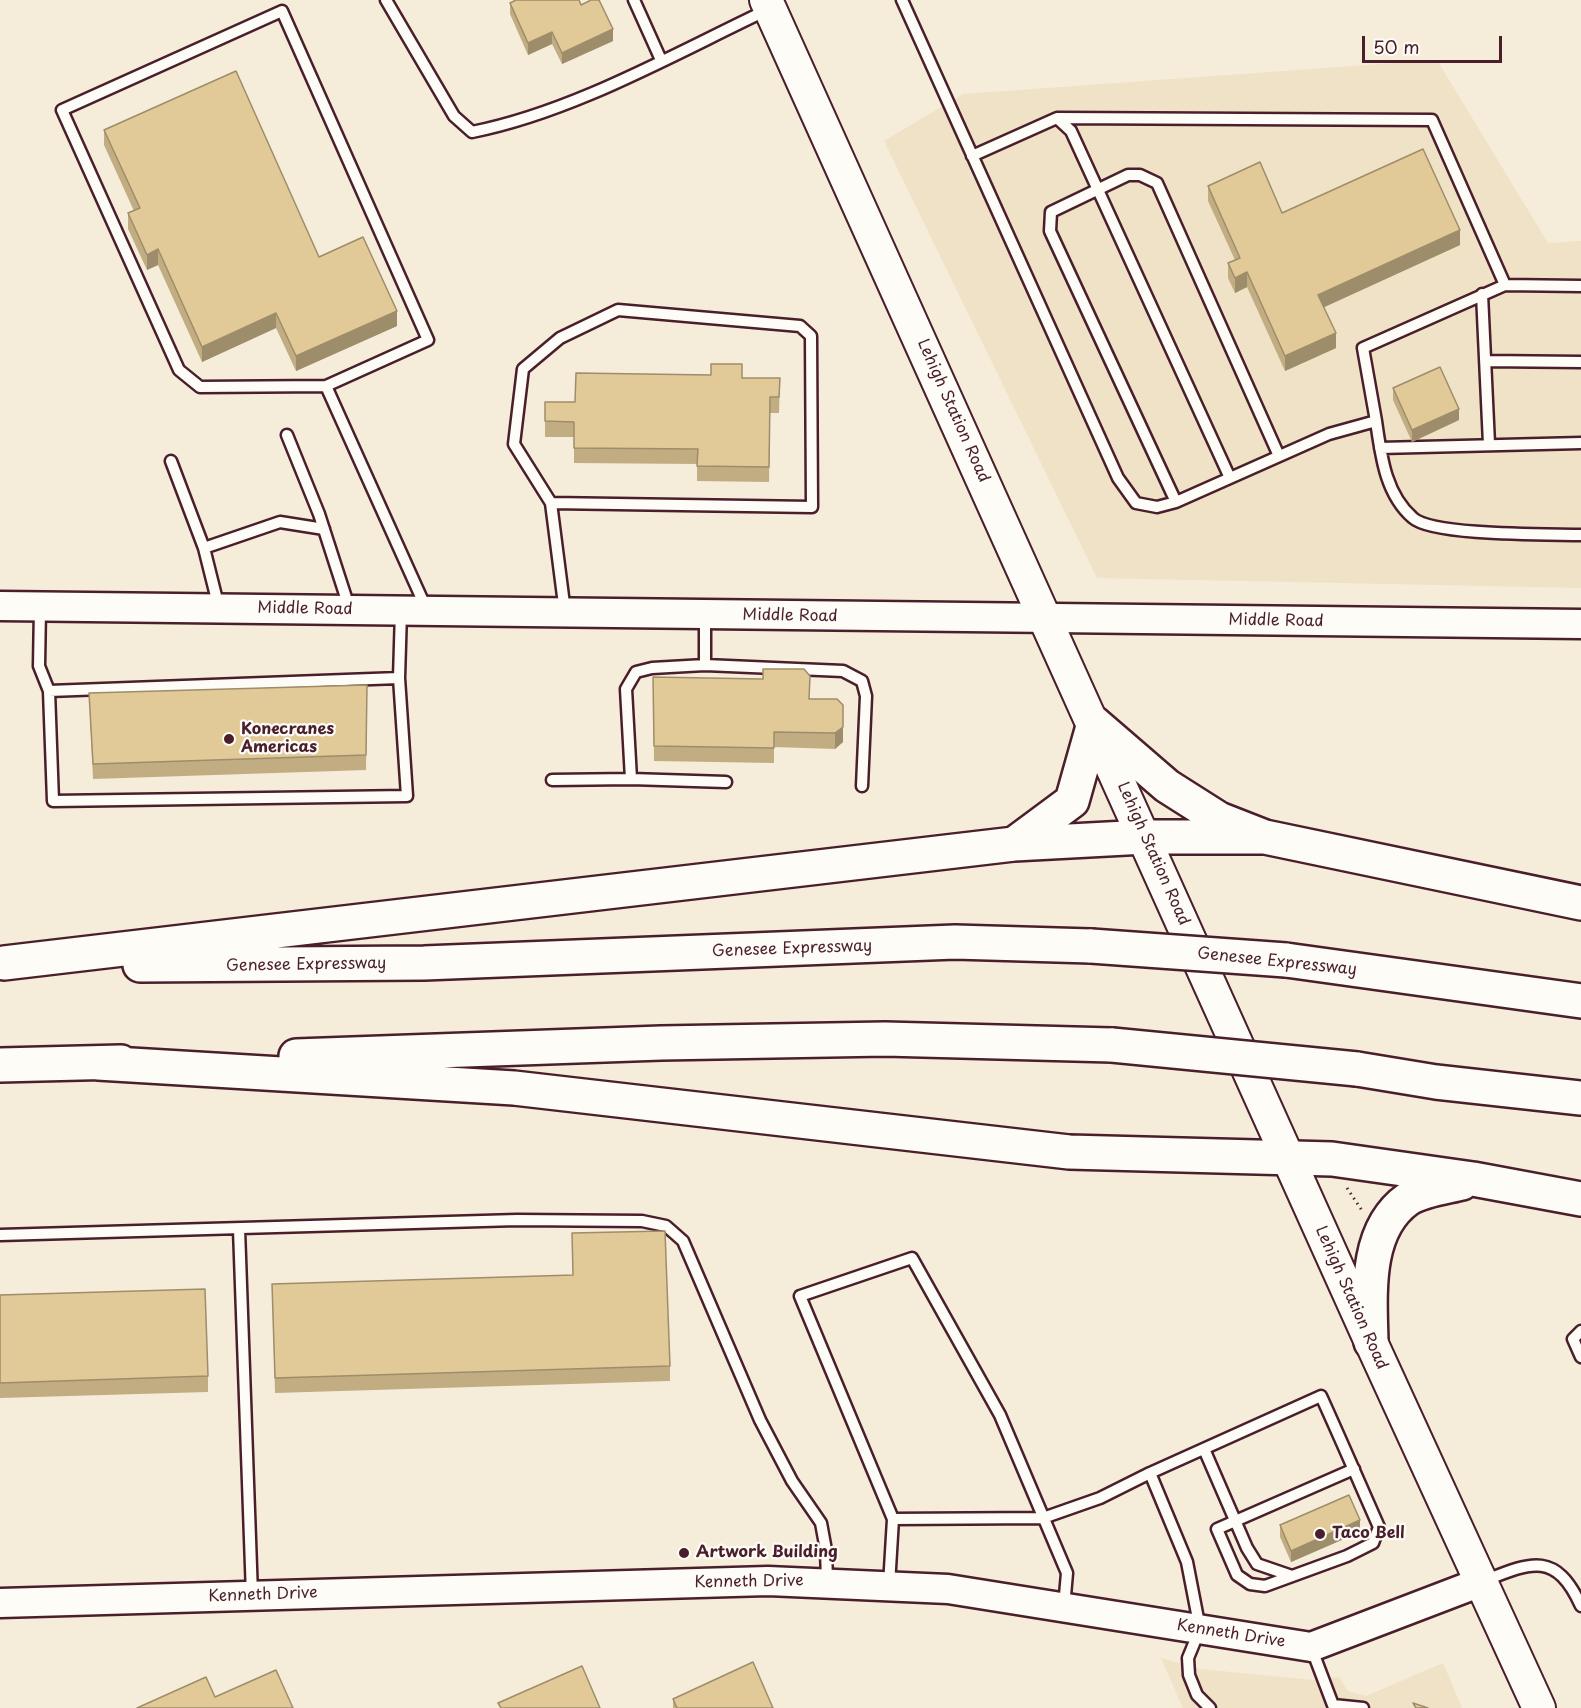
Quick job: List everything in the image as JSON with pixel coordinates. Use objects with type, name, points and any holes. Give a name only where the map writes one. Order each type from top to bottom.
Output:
[{"type":"highway","points":[[1014,844],[1072,801],[1094,723],[1167,786],[1219,819],[1265,837],[1581,903]]},
{"type":"highway","points":[[2,964],[1014,844],[1145,837],[1265,837]]},
{"type":"highway","name":"Genesee Expressway","points":[[2,964],[236,966],[424,963],[955,942],[1091,946],[1286,960],[1581,1001]]},
{"type":"highway","points":[[0,1065],[661,1042],[873,1039],[1112,1045],[1357,1068],[1436,1082],[1581,1098]]},
{"type":"highway","points":[[98,1063],[514,1088],[1070,1152],[1289,1160],[1332,1159],[1473,1179],[1581,1199]]},
{"type":"highway","points":[[1436,1082],[1581,1120]]},
{"type":"highway","points":[[1371,1342],[1370,1294],[1376,1246],[1390,1216],[1410,1198],[1473,1179]]},
{"type":"main road","name":"Lehigh Station Road","points":[[768,4],[1371,1342],[1539,1708]]},
{"type":"street","name":"Middle Road","points":[[0,606],[1581,624]]},
{"type":"street","name":"Kenneth Drive","points":[[0,1604],[827,1581],[948,1588],[1311,1647]]},
{"type":"street","points":[[1311,1647],[1481,1582]]},
{"type":"lane","points":[[386,0],[454,116],[472,132],[506,126],[564,105],[661,60],[768,4]]},
{"type":"lane","points":[[634,0],[661,60]]},
{"type":"lane","points":[[902,0],[1118,478],[1136,503],[1157,507],[1176,502],[1329,434],[1376,421]]},
{"type":"lane","points":[[282,11],[428,340],[326,386],[200,387],[179,370],[62,110],[282,11]]},
{"type":"lane","points":[[972,156],[1057,118],[1432,120],[1505,285]]},
{"type":"lane","points":[[1057,118],[1071,132],[1230,478]]},
{"type":"lane","points":[[1176,502],[1050,231],[1051,212],[1128,176],[1140,175],[1157,183],[1279,456]]},
{"type":"lane","points":[[1581,286],[1505,285],[1364,348],[1388,483],[1414,520],[1446,528],[1506,534],[1581,535]]},
{"type":"lane","points":[[1482,294],[1489,444]]},
{"type":"lane","points":[[551,503],[812,507],[811,336],[800,326],[618,310],[560,338],[523,369],[514,444],[551,503],[565,613]]},
{"type":"lane","points":[[1486,361],[1581,362]]},
{"type":"lane","points":[[40,606],[39,666],[49,691],[53,801],[407,796],[399,678],[414,611],[326,386]]},
{"type":"lane","points":[[287,435],[324,529],[350,610]]},
{"type":"lane","points":[[1380,448],[1581,443]]},
{"type":"lane","points":[[171,461],[204,548],[219,608]]},
{"type":"lane","points":[[204,548],[279,522],[324,529]]},
{"type":"lane","points":[[705,614],[705,665]]},
{"type":"lane","points":[[632,780],[626,689],[636,672],[652,668],[705,665],[843,671],[862,681],[866,696],[862,786]]},
{"type":"lane","points":[[49,691],[399,678]]},
{"type":"lane","points":[[552,780],[726,782]]},
{"type":"lane","points":[[0,1235],[518,1220],[642,1221],[666,1226],[682,1241],[760,1420],[792,1481],[821,1523],[826,1550],[827,1581]]},
{"type":"lane","points":[[239,1229],[252,1596]]},
{"type":"lane","points":[[889,1585],[893,1519],[800,1296],[912,1258],[1000,1415],[1067,1573],[1064,1607]]},
{"type":"lane","points":[[1581,1331],[1573,1339],[1581,1357]]},
{"type":"lane","points":[[893,1519],[1043,1518],[1100,1498],[1321,1396],[1354,1469],[1379,1527],[1373,1543],[1347,1556],[1265,1586],[1250,1584],[1237,1575],[1217,1529],[1354,1469]]},
{"type":"lane","points":[[1204,1449],[1257,1564],[1292,1576]]},
{"type":"lane","points":[[1150,1473],[1187,1562],[1200,1629],[1188,1658],[1189,1675],[1197,1695],[1210,1708]]},
{"type":"lane","points":[[1481,1582],[1530,1564],[1551,1568],[1573,1589],[1581,1606]]},
{"type":"lane","points":[[1311,1647],[1332,1706],[1363,1708]]},
{"type":"path","points":[[1344,1183],[1353,1200],[1367,1216]]},
{"type":"shaded area","points":[[1437,60],[1548,243],[1581,241],[1581,588],[1097,578],[884,141],[963,94]]},
{"type":"shaded area","points":[[1161,1658],[1200,1669],[1313,1680],[1339,1677],[1348,1691],[1366,1696],[1443,1663],[1462,1708],[1183,1708]]},
{"type":"building","points":[[516,0],[579,0],[581,5],[591,0],[599,0],[613,29],[562,53],[552,32],[528,43],[510,3]]},
{"type":"building","points":[[236,71],[319,257],[363,237],[397,311],[296,356],[276,313],[202,347],[158,249],[147,255],[128,213],[140,208],[104,130]]},
{"type":"building","points":[[1423,149],[1460,230],[1318,295],[1336,333],[1285,356],[1247,272],[1235,278],[1228,263],[1240,258],[1208,186],[1260,162],[1282,213]]},
{"type":"building","points":[[711,364],[742,364],[742,378],[780,378],[779,397],[770,397],[769,467],[697,466],[698,449],[574,448],[574,422],[545,421],[545,402],[575,402],[576,373],[711,375]]},
{"type":"building","points":[[1440,367],[1459,409],[1412,430],[1393,388]]},
{"type":"building","points":[[763,669],[804,669],[810,676],[809,699],[837,699],[843,705],[843,727],[835,733],[774,732],[774,748],[654,746],[653,677],[763,679]]},
{"type":"building","name":"Konecranes Americas","points":[[367,685],[366,755],[93,764],[89,693]]},
{"type":"building","points":[[665,1231],[670,1366],[275,1378],[272,1284],[573,1275],[572,1233]]},
{"type":"building","points":[[205,1289],[208,1376],[0,1383],[0,1295]]},
{"type":"building","points":[[1349,1495],[1360,1520],[1291,1551],[1280,1525]]},
{"type":"building","points":[[753,1662],[773,1708],[677,1708],[673,1699]]},
{"type":"building","points":[[582,1666],[600,1708],[501,1708],[498,1703]]},
{"type":"building","points":[[276,1670],[293,1708],[137,1708],[206,1677],[215,1697]]},
{"type":"building","points":[[1413,1703],[1428,1708],[1416,1708]]},
{"type":"place","name":"Konecranes Americas","points":[[229,739]]},
{"type":"place","name":"Taco Bell","points":[[1320,1534]]},
{"type":"place","name":"Artwork Building","points":[[684,1553]]}]
